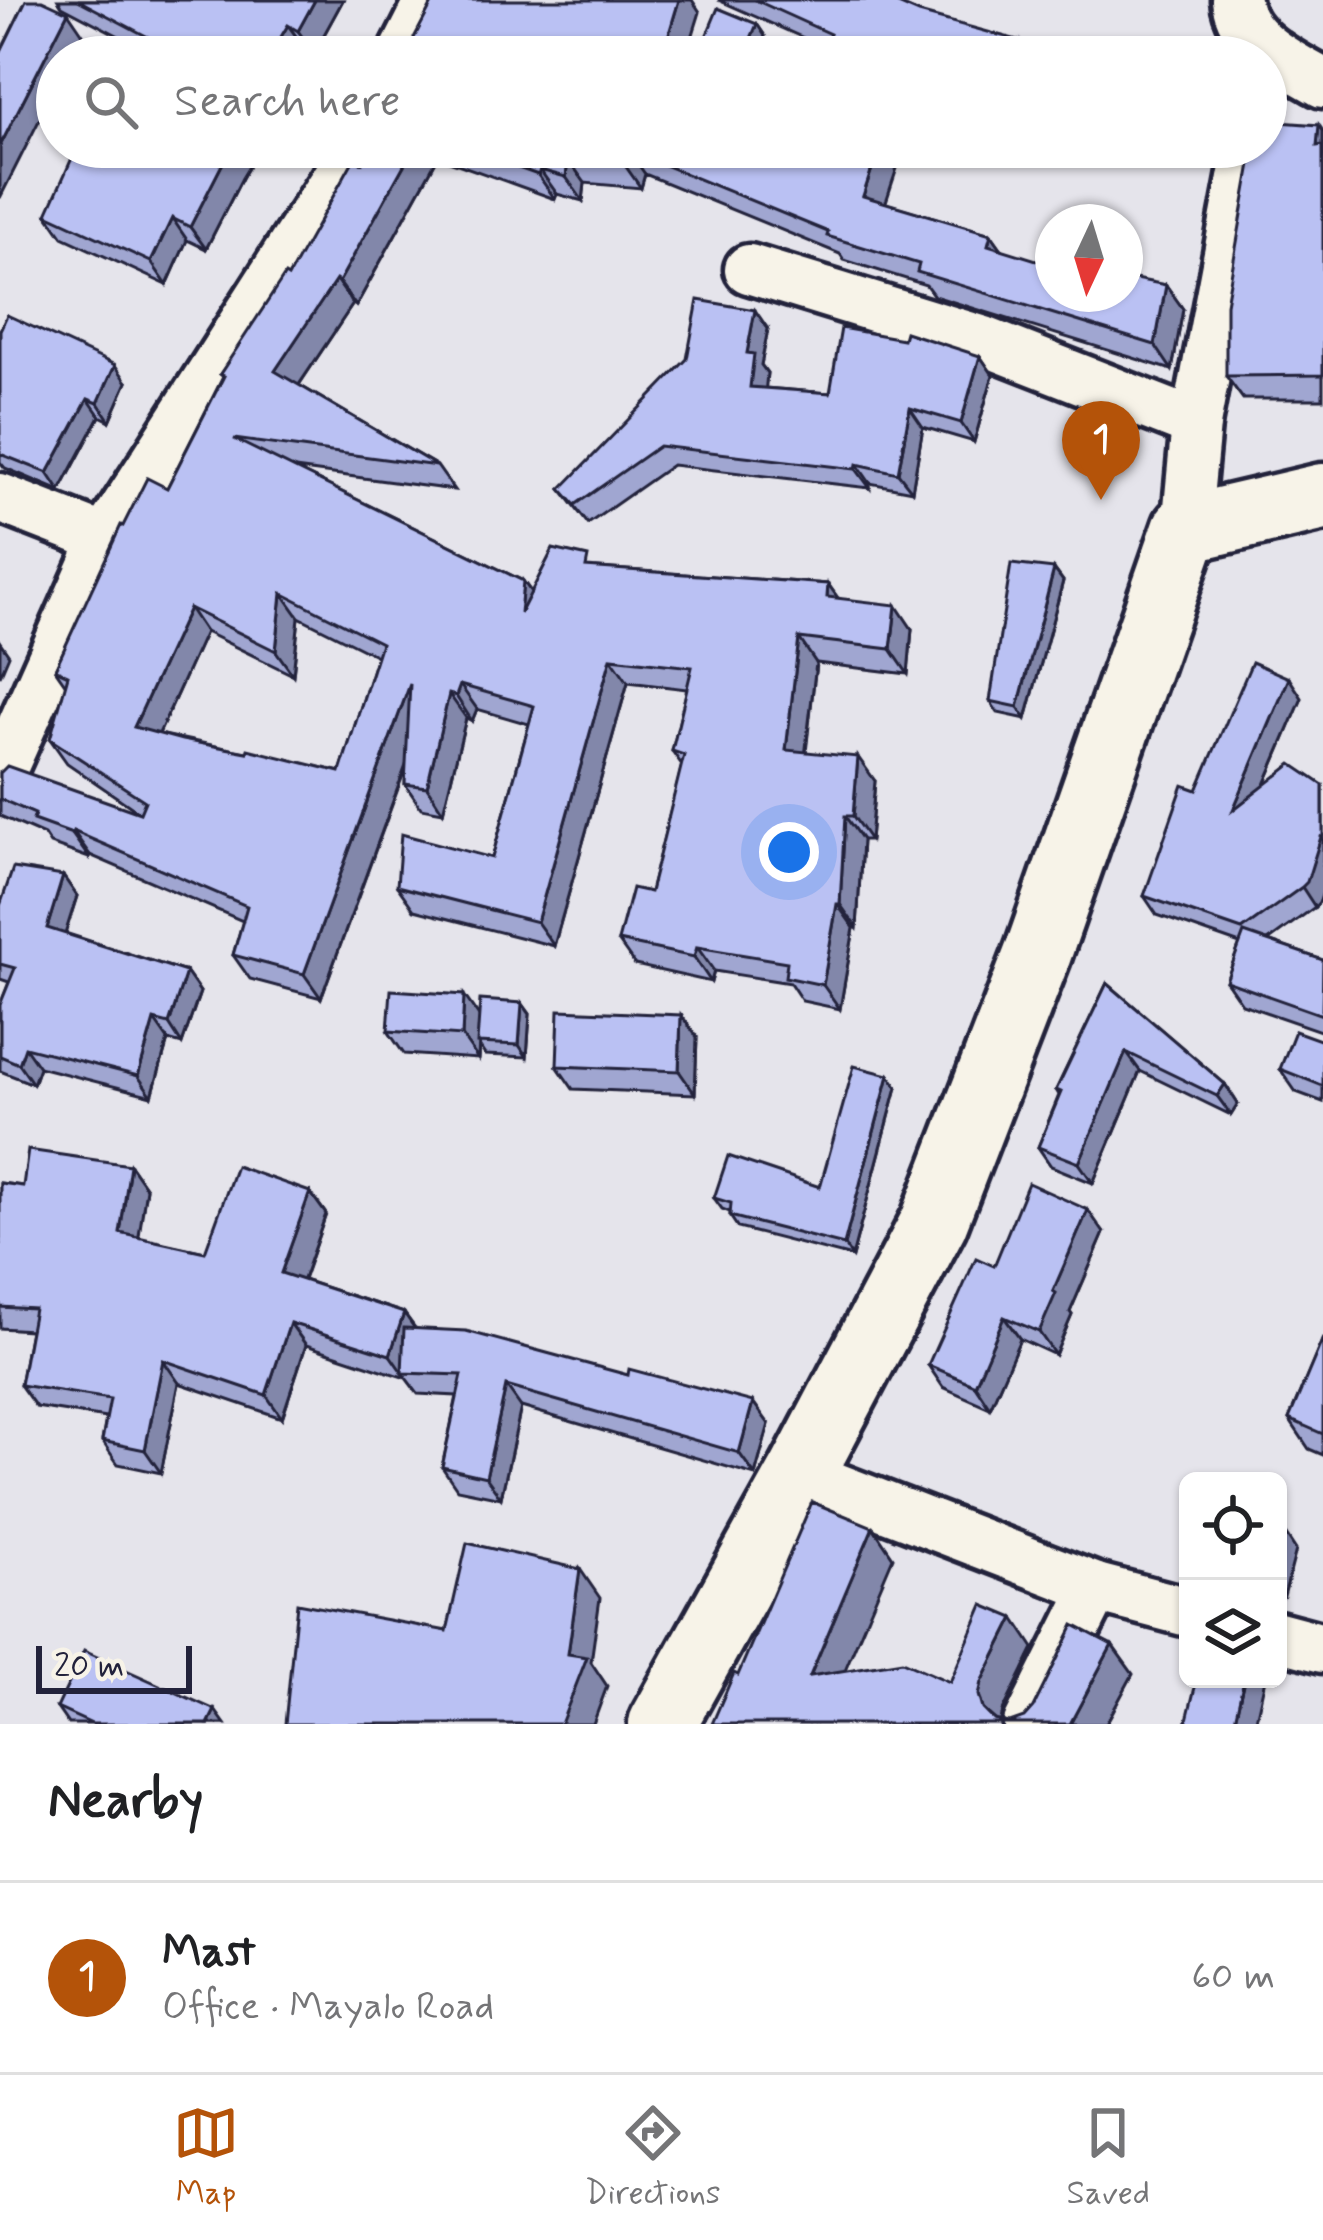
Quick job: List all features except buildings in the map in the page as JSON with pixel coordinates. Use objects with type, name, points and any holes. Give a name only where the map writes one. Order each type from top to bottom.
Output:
[{"type":"street","points":[[413,36],[431,0]]},
{"type":"street","points":[[1236,0],[1237,12],[1254,36]]},
{"type":"street","points":[[1287,65],[1323,83]]},
{"type":"street","points":[[0,776],[105,539],[343,168]]},
{"type":"street","points":[[662,1724],[934,1222],[1038,953],[1186,529],[1196,424],[1244,168]]},
{"type":"street","points":[[749,268],[984,341],[1196,424]]},
{"type":"street","points":[[1186,529],[1320,497]]},
{"type":"street","points":[[0,498],[105,539]]},
{"type":"street","points":[[801,1474],[1096,1588],[1179,1610]]},
{"type":"street","points":[[1028,1724],[1096,1588]]},
{"type":"street","points":[[1287,1638],[1323,1648]]},
{"type":"place","name":"Mast","points":[[1101,500]]}]
